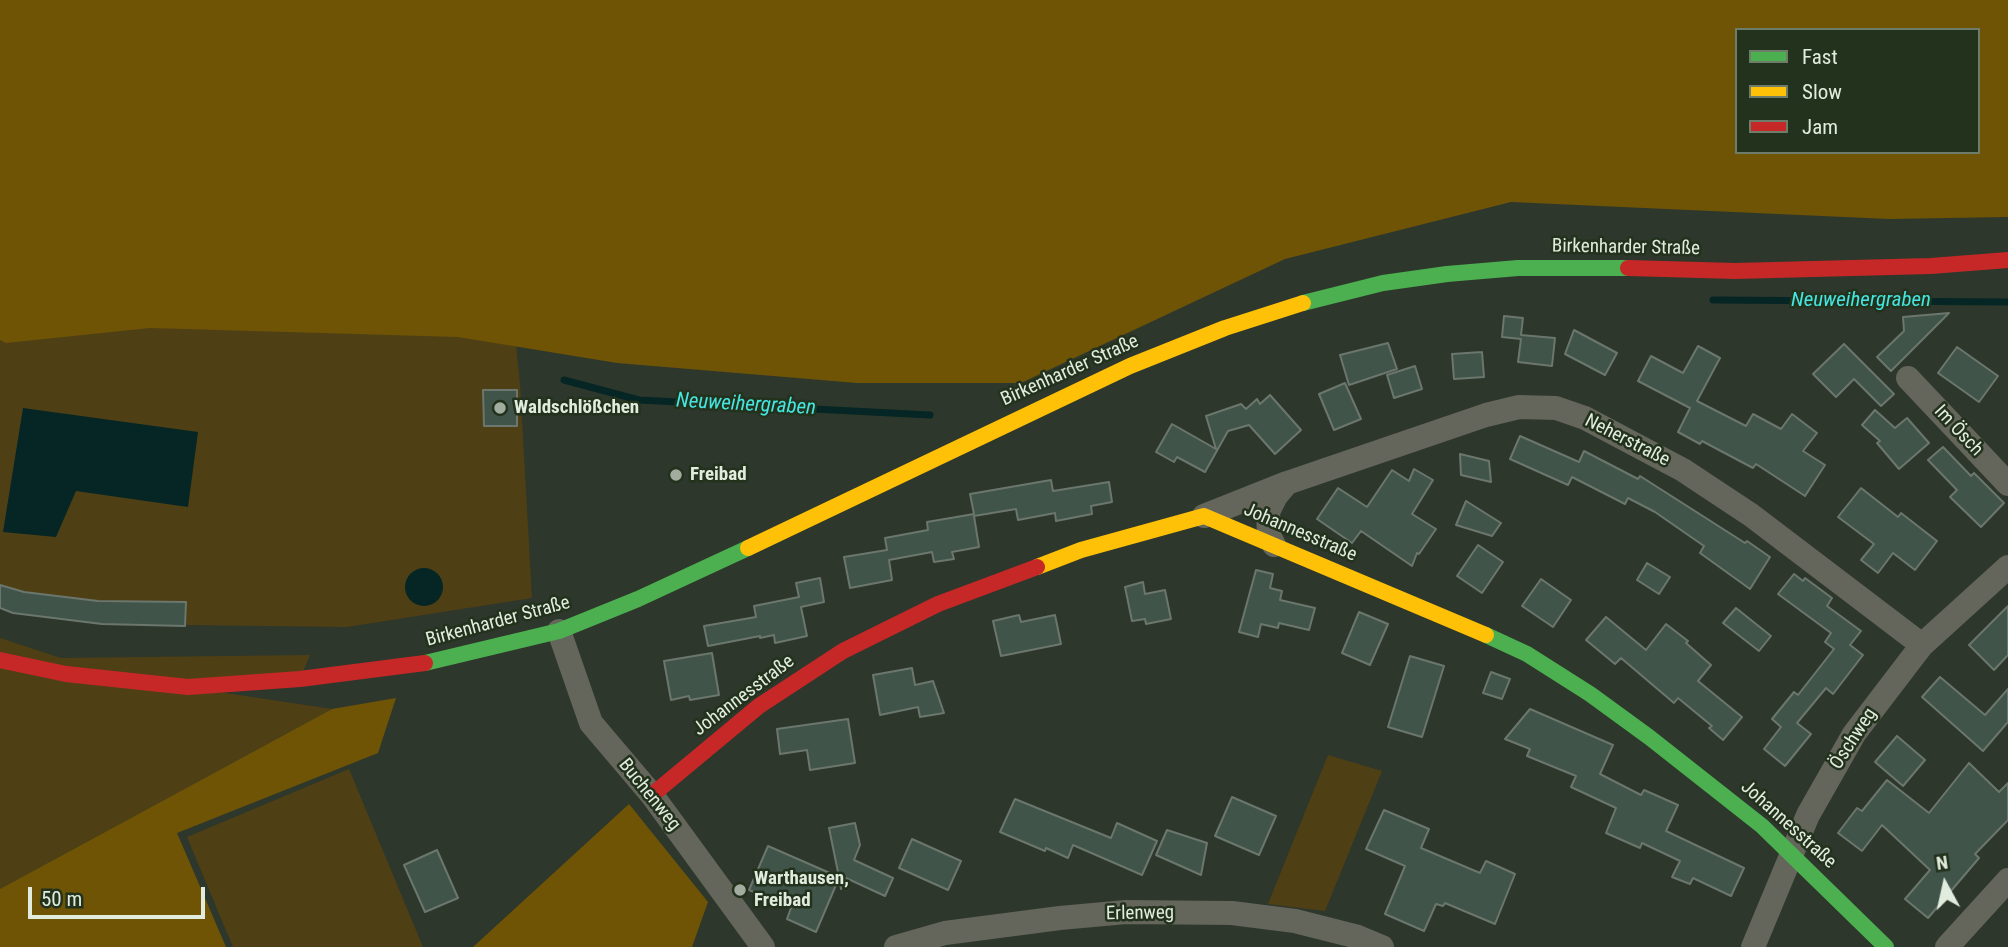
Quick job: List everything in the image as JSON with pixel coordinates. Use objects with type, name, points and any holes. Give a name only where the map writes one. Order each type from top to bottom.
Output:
[{"type":"street","name":"Birkenharder Straße","points":[[0,660],[66,674],[188,687],[300,679],[417,665],[559,631],[638,599],[784,532],[1130,366],[1225,328],[1319,298],[1396,282],[1518,268],[1735,271],[1931,266],[2008,260]]},
{"type":"street","name":"Im Ösch","points":[[1908,378],[2008,484]]},
{"type":"street","name":"Neherstraße","points":[[1204,516],[1287,483],[1486,415],[1519,407],[1556,408],[1585,418],[1683,470],[1751,515],[1922,645]]},
{"type":"street","points":[[1274,544],[1269,535],[1268,512],[1287,483]]},
{"type":"street","name":"Johannesstraße","points":[[652,795],[759,706],[843,651],[938,604],[1068,555],[1204,516],[1527,654],[1590,694],[1649,737],[1762,826],[1886,947]]},
{"type":"street","name":"Öschweg","points":[[1753,947],[1808,815],[1854,734],[1922,645],[2008,567]]},
{"type":"street","name":"Buchenweg","points":[[559,631],[591,723],[652,795],[763,947]]},
{"type":"street","points":[[1947,947],[2008,880]]},
{"type":"street","name":"Erlenweg","points":[[896,947],[945,933],[1126,912],[1232,913],[1282,919],[1358,937],[1382,947]]},
{"type":"shaded area","points":[[0,0],[2008,0],[2008,217],[1889,219],[1511,202],[1285,259],[1021,383],[857,383],[617,363],[458,337],[150,328],[6,343],[0,340]]},
{"type":"shaded area","points":[[508,267],[520,384],[532,598],[347,627],[102,624],[13,613],[0,608],[0,314]]},
{"type":"shaded area","points":[[0,638],[61,658],[310,655],[300,679],[192,688],[332,709],[0,889]]},
{"type":"shaded area","points":[[396,698],[378,753],[177,833],[226,947],[0,947],[0,889],[332,709]]},
{"type":"shaded area","points":[[1328,755],[1382,771],[1325,911],[1268,904]]},
{"type":"shaded area","points":[[349,769],[423,947],[233,947],[187,837]]},
{"type":"shaded area","points":[[629,804],[708,902],[692,947],[473,947]]},
{"type":"water","points":[[23,408],[198,432],[188,507],[76,491],[56,537],[3,532]]},
{"type":"water","points":[[424,568],[438,573],[443,587],[438,601],[424,606],[410,601],[405,587],[410,573]]},
{"type":"building","points":[[1949,313],[1891,371],[1877,357],[1904,331],[1903,317]]},
{"type":"building","points":[[1504,316],[1523,318],[1521,335],[1555,338],[1552,366],[1518,362],[1521,339],[1502,337]]},
{"type":"building","points":[[1574,330],[1617,353],[1605,375],[1565,354]]},
{"type":"building","points":[[1388,343],[1397,369],[1349,385],[1340,355]]},
{"type":"building","points":[[1844,344],[1894,394],[1881,406],[1854,379],[1836,397],[1813,374]]},
{"type":"building","points":[[1698,346],[1720,358],[1697,401],[1746,426],[1753,414],[1781,429],[1792,414],[1817,433],[1803,451],[1825,465],[1805,496],[1756,464],[1753,468],[1702,441],[1700,444],[1678,432],[1690,408],[1638,381],[1651,356],[1683,373]]},
{"type":"building","points":[[1957,347],[1998,376],[1979,402],[1938,373]]},
{"type":"building","points":[[1482,352],[1484,377],[1454,379],[1452,354]]},
{"type":"building","points":[[1415,366],[1422,389],[1394,398],[1387,375]]},
{"type":"building","points":[[1345,383],[1361,419],[1334,430],[1319,394]]},
{"type":"building","name":"Waldschlößchen","points":[[483,390],[517,390],[517,426],[484,426]]},
{"type":"building","points":[[1270,395],[1301,430],[1275,454],[1249,425],[1228,431],[1205,472],[1177,457],[1174,462],[1156,452],[1172,424],[1216,449],[1206,416],[1241,404],[1246,409],[1257,399],[1260,404]]},
{"type":"building","points":[[1875,410],[1895,428],[1907,418],[1929,443],[1899,469],[1877,443],[1880,441],[1862,425]]},
{"type":"building","points":[[1520,436],[1579,462],[1584,451],[1638,479],[1640,476],[1770,557],[1750,589],[1700,553],[1704,546],[1655,512],[1628,498],[1625,504],[1572,477],[1568,485],[1510,459]]},
{"type":"building","points":[[1943,447],[1971,476],[1974,473],[2004,503],[1981,527],[1950,497],[1957,490],[1928,460]]},
{"type":"building","points":[[1460,454],[1489,461],[1491,482],[1461,475]]},
{"type":"building","points":[[1414,469],[1433,480],[1412,514],[1436,529],[1419,554],[1417,553],[1412,566],[1361,531],[1352,543],[1317,519],[1338,488],[1367,507],[1392,470],[1409,481]]},
{"type":"building","points":[[1051,480],[1053,491],[1109,482],[1112,502],[1091,506],[1092,514],[1056,521],[1055,513],[1018,520],[1016,509],[974,516],[979,547],[952,552],[954,559],[934,562],[932,552],[889,560],[892,580],[850,588],[844,557],[887,550],[885,538],[928,530],[927,522],[974,514],[970,494]]},
{"type":"building","points":[[1861,488],[1898,517],[1901,513],[1937,541],[1915,570],[1893,553],[1878,573],[1861,560],[1874,544],[1838,517]]},
{"type":"building","points":[[1466,501],[1501,523],[1492,536],[1456,525]]},
{"type":"building","points":[[1478,545],[1503,562],[1482,593],[1457,576]]},
{"type":"building","points":[[1647,563],[1670,577],[1659,594],[1637,580]]},
{"type":"building","points":[[1256,570],[1273,574],[1270,588],[1282,591],[1280,600],[1315,608],[1309,630],[1279,623],[1278,628],[1261,624],[1258,637],[1239,632]]},
{"type":"building","points":[[1794,574],[1803,581],[1805,578],[1832,598],[1827,606],[1861,631],[1850,645],[1863,655],[1833,694],[1826,688],[1797,723],[1811,734],[1785,766],[1764,749],[1781,727],[1772,719],[1794,692],[1798,695],[1834,649],[1825,642],[1831,633],[1778,594]]},
{"type":"building","points":[[820,578],[824,602],[801,607],[807,636],[775,643],[774,635],[760,636],[708,646],[704,626],[756,617],[754,606],[799,597],[796,583]]},
{"type":"building","points":[[1541,579],[1571,600],[1553,627],[1522,606]]},
{"type":"building","points":[[1143,582],[1145,594],[1165,590],[1171,619],[1146,624],[1145,619],[1132,621],[1125,587]]},
{"type":"building","points":[[0,585],[24,592],[98,601],[186,602],[185,626],[102,624],[13,613],[0,608]]},
{"type":"building","points":[[2008,606],[2008,655],[1994,670],[1969,645]]},
{"type":"building","points":[[1736,608],[1771,636],[1759,651],[1723,623]]},
{"type":"building","points":[[1359,612],[1388,624],[1370,665],[1342,653]]},
{"type":"building","points":[[1019,615],[1021,622],[1055,615],[1061,644],[1001,656],[993,621]]},
{"type":"building","points":[[1606,617],[1646,650],[1666,624],[1688,641],[1686,643],[1711,665],[1698,681],[1742,717],[1723,740],[1709,728],[1712,726],[1678,698],[1674,703],[1621,658],[1615,664],[1586,640]]},
{"type":"building","points":[[712,653],[719,695],[690,700],[689,696],[671,700],[664,661]]},
{"type":"building","points":[[1410,656],[1444,666],[1422,737],[1388,727]]},
{"type":"building","points":[[912,668],[915,685],[933,681],[944,713],[920,717],[918,707],[880,715],[873,675]]},
{"type":"building","points":[[1491,672],[1510,679],[1502,699],[1483,693]]},
{"type":"building","points":[[1940,677],[1985,715],[2008,689],[2008,722],[1983,751],[1922,697]]},
{"type":"building","points":[[1530,709],[1613,745],[1600,774],[1641,795],[1644,790],[1678,805],[1666,831],[1744,868],[1731,896],[1693,878],[1690,884],[1672,877],[1680,861],[1642,843],[1640,848],[1606,833],[1616,808],[1571,787],[1576,776],[1527,756],[1530,749],[1505,739]]},
{"type":"building","points":[[848,719],[855,763],[810,770],[807,750],[780,754],[777,729]]},
{"type":"building","points":[[1897,736],[1925,760],[1903,786],[1875,762]]},
{"type":"building","points":[[1969,763],[1999,792],[2008,783],[2008,820],[1975,854],[1979,858],[1928,918],[1905,899],[1930,870],[1882,825],[1862,851],[1838,833],[1857,808],[1862,811],[1887,780],[1929,813]]},
{"type":"building","points":[[1232,797],[1276,816],[1259,855],[1215,836]]},
{"type":"building","points":[[1015,799],[1111,838],[1117,823],[1157,841],[1142,875],[1073,845],[1068,858],[1000,832]]},
{"type":"building","points":[[1384,810],[1429,829],[1421,848],[1480,873],[1486,861],[1515,874],[1495,924],[1445,903],[1443,906],[1436,904],[1424,931],[1385,914],[1405,866],[1366,849]]},
{"type":"building","points":[[855,823],[860,845],[854,860],[893,878],[885,896],[846,878],[841,889],[839,878],[816,932],[787,919],[791,908],[749,890],[768,846],[839,877],[829,828]]},
{"type":"building","points":[[1167,830],[1207,843],[1201,875],[1156,855]]},
{"type":"building","points":[[912,839],[961,861],[948,890],[899,868]]},
{"type":"building","points":[[437,850],[458,898],[425,912],[404,865]]},
{"type":"waterway","name":"Neuweihergraben","points":[[1713,300],[2008,302]]},
{"type":"waterway","name":"Neuweihergraben","points":[[564,380],[639,400],[930,415]]},
{"type":"traffic: fast","points":[[1303,303],[1383,283],[1447,274],[1518,268],[1628,268]]},
{"type":"traffic: fast","points":[[425,663],[559,631],[638,599],[748,548]]},
{"type":"traffic: fast","points":[[1486,635],[1527,654],[1590,694],[1649,737],[1762,826],[1886,947]]},
{"type":"traffic: slow","points":[[748,548],[1130,366],[1225,328],[1303,303]]},
{"type":"traffic: slow","points":[[1037,567],[1081,550],[1204,516],[1486,635]]},
{"type":"traffic: jam","points":[[1628,268],[1735,271],[1931,266],[2008,260]]},
{"type":"traffic: jam","points":[[652,795],[759,706],[843,651],[938,604],[1037,567]]},
{"type":"traffic: jam","points":[[0,660],[66,674],[188,687],[300,679],[425,663]]},
{"type":"place","name":"Waldschlößchen","points":[[500,408]]},
{"type":"place","name":"Freibad","points":[[676,475]]},
{"type":"place","name":"Warthausen, Freibad","points":[[740,890]]}]
